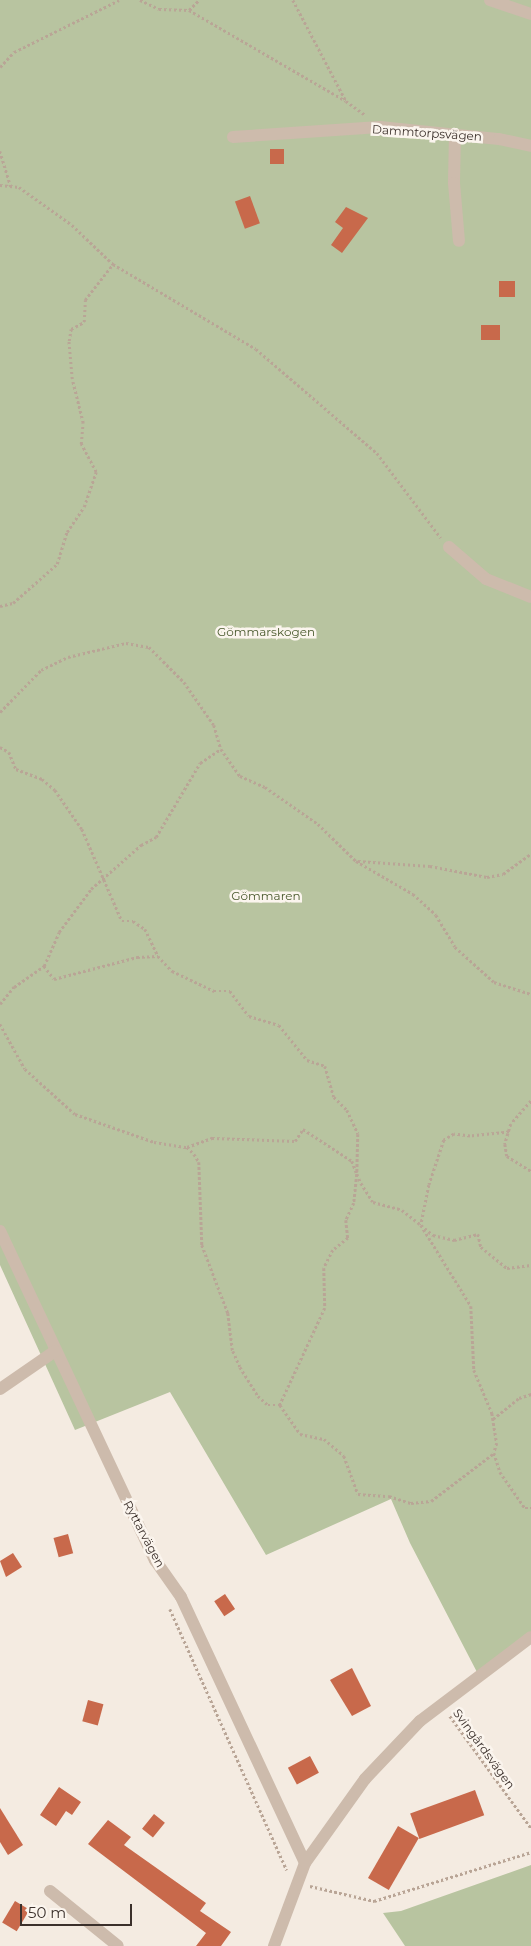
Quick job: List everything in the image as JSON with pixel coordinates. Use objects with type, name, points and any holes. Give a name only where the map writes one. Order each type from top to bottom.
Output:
[{"type":"street","points":[[490,0],[531,14]]},
{"type":"street","name":"Dammtorpsvägen","points":[[233,137],[380,127],[455,134],[531,146]]},
{"type":"street","points":[[455,134],[454,183],[459,241]]},
{"type":"street","points":[[449,547],[486,579],[531,597]]},
{"type":"street","name":"Ryttarvägen","points":[[0,1231],[155,1560],[181,1597],[305,1863]]},
{"type":"street","points":[[0,1388],[55,1351]]},
{"type":"street","points":[[274,1946],[305,1863],[365,1779],[402,1736],[531,1637]]},
{"type":"street","points":[[50,1891],[118,1946]]},
{"type":"path","points":[[0,67],[14,52],[119,0]]},
{"type":"path","points":[[140,0],[159,9],[189,10],[346,101],[380,127]]},
{"type":"path","points":[[189,10],[199,0]]},
{"type":"path","points":[[293,0],[346,101]]},
{"type":"path","points":[[0,151],[11,186]]},
{"type":"path","points":[[0,184],[19,187],[72,225],[112,264],[256,349],[333,413],[342,426],[378,453],[449,547]]},
{"type":"path","points":[[0,606],[12,603],[57,564],[67,532],[84,507],[96,472],[81,444],[83,424],[72,379],[69,341],[71,329],[84,322],[84,300],[112,264]]},
{"type":"path","points":[[0,712],[41,670],[68,657],[126,643],[149,647],[184,682],[214,725],[220,749],[240,776],[265,787],[318,824],[356,861],[413,894],[436,916],[455,947],[494,982],[531,994]]},
{"type":"path","points":[[0,747],[9,752],[16,769],[42,779],[55,790],[82,829],[122,921],[133,921],[145,930],[158,956],[172,971],[214,991],[230,991],[249,1016],[279,1025],[307,1060],[325,1066],[334,1097],[347,1110],[358,1134],[354,1203],[346,1220],[348,1238],[333,1250],[324,1268],[325,1308],[280,1405]]},
{"type":"path","points":[[0,1004],[14,987],[44,966],[59,932],[104,877],[156,837],[200,763],[220,749]]},
{"type":"path","points":[[356,861],[430,866],[487,877],[503,874],[531,854]]},
{"type":"path","points":[[44,966],[54,979],[137,957],[158,956]]},
{"type":"path","points":[[0,1024],[25,1069],[75,1114],[154,1142],[187,1147],[212,1138],[295,1141],[303,1129],[352,1161],[373,1202],[402,1210],[433,1235],[454,1240],[478,1234],[481,1247],[508,1268],[531,1265]]},
{"type":"path","points":[[531,1101],[509,1132],[505,1144],[507,1156],[531,1171]]},
{"type":"path","points":[[509,1132],[470,1136],[454,1134],[444,1140],[429,1185],[422,1225],[470,1306],[474,1370],[493,1419],[497,1443],[494,1453],[500,1472],[525,1508],[531,1508]]},
{"type":"path","points":[[187,1147],[199,1162],[202,1245],[228,1312],[233,1351],[258,1396],[268,1405],[280,1405]]},
{"type":"path","points":[[493,1419],[519,1398],[531,1394]]},
{"type":"path","points":[[280,1405],[300,1434],[324,1439],[344,1456],[358,1494],[389,1496],[411,1503],[431,1501],[494,1453]]},
{"type":"path","points":[[166,1601],[283,1856]]},
{"type":"path","name":"Svingårdsvägen","points":[[441,1705],[531,1828]]},
{"type":"path","points":[[303,1884],[374,1901],[531,1852]]},
{"type":"green space","name":"Gömmarskogen","points":[[0,0],[531,0],[531,1637],[479,1676],[410,1543],[391,1499],[266,1555],[170,1392],[75,1430],[0,1265]]},
{"type":"green space","points":[[531,1865],[531,1946],[405,1946],[383,1913],[401,1911]]},
{"type":"building","points":[[270,149],[284,149],[284,164],[270,164]]},
{"type":"building","points":[[250,196],[260,223],[245,229],[235,201]]},
{"type":"building","points":[[346,207],[368,218],[342,253],[331,245],[343,228],[335,222]]},
{"type":"building","points":[[499,281],[515,281],[515,297],[499,297]]},
{"type":"building","points":[[481,325],[500,325],[500,340],[481,340]]},
{"type":"building","points":[[68,1534],[73,1553],[59,1557],[54,1538]]},
{"type":"building","points":[[13,1553],[22,1567],[6,1577],[0,1561]]},
{"type":"building","points":[[225,1594],[235,1609],[224,1616],[214,1601]]},
{"type":"building","points":[[352,1668],[371,1706],[352,1716],[330,1680]]},
{"type":"building","points":[[88,1700],[103,1704],[98,1725],[82,1721]]},
{"type":"building","points":[[310,1756],[319,1773],[297,1785],[288,1768]]},
{"type":"building","points":[[59,1787],[81,1802],[72,1815],[66,1811],[56,1826],[40,1815]]},
{"type":"building","points":[[475,1790],[484,1815],[419,1839],[410,1814]]},
{"type":"building","points":[[0,1808],[23,1845],[8,1855],[0,1842]]},
{"type":"building","points":[[154,1814],[165,1823],[153,1838],[142,1829]]},
{"type":"building","points":[[108,1820],[131,1837],[124,1845],[206,1903],[200,1911],[231,1932],[221,1946],[196,1946],[206,1933],[88,1844]]},
{"type":"building","points":[[398,1826],[419,1838],[389,1890],[368,1878]]},
{"type":"building","points":[[15,1901],[30,1910],[17,1931],[2,1922]]},
{"type":"park label","name":"Gömmaren","points":[[266,896]]}]
